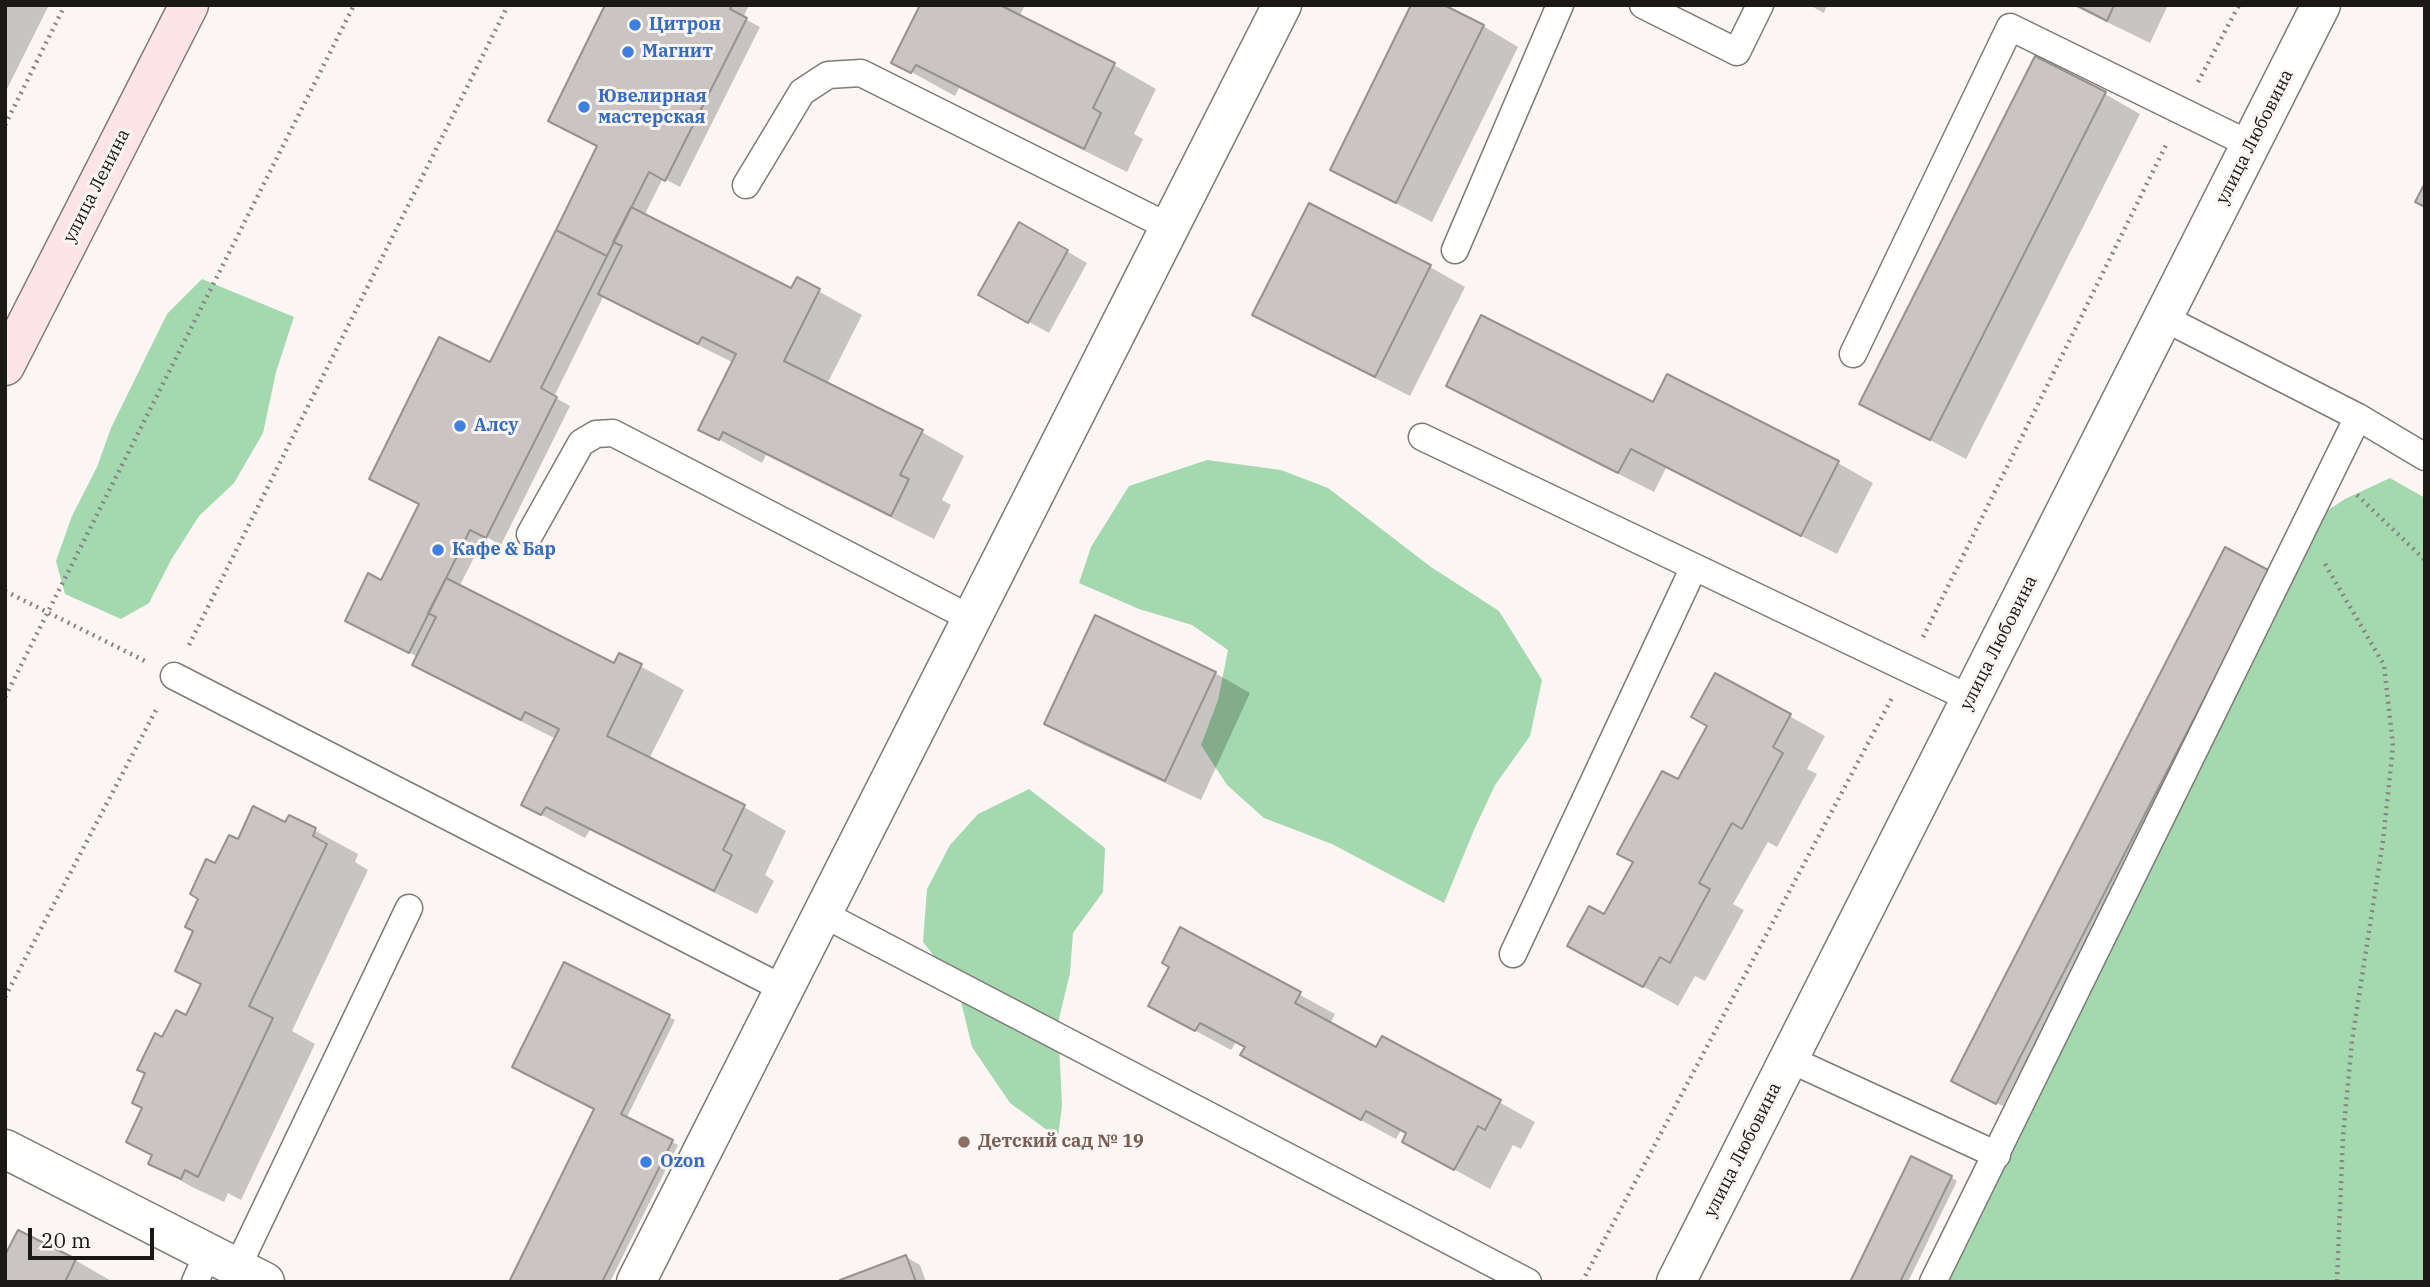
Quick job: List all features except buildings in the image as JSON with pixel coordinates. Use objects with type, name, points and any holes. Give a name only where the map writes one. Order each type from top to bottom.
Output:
[{"type":"main road","name":"улица Ленина","points":[[5,366],[188,5]]},
{"type":"street","points":[[636,1282],[1282,5]]},
{"type":"street","name":"улица Любовина","points":[[1676,1282],[2321,5]]},
{"type":"street","points":[[5,1149],[226,1271]]},
{"type":"lane","points":[[1455,250],[1560,5]]},
{"type":"lane","points":[[1643,5],[1737,52],[1760,5]]},
{"type":"lane","points":[[1853,354],[2008,16],[2251,145]]},
{"type":"lane","points":[[746,186],[802,92],[828,75],[861,73],[1171,228]]},
{"type":"lane","points":[[2164,318],[2358,417],[2425,457]]},
{"type":"lane","points":[[1933,1282],[2358,417]]},
{"type":"lane","points":[[530,534],[581,443],[596,435],[613,433],[972,620]]},
{"type":"lane","points":[[1422,437],[1971,699]]},
{"type":"lane","points":[[1513,954],[1694,567]]},
{"type":"lane","points":[[174,676],[784,989]]},
{"type":"lane","points":[[226,1271],[409,908]]},
{"type":"lane","points":[[823,914],[1528,1282]]},
{"type":"lane","points":[[1789,1059],[1997,1155]]},
{"type":"path","points":[[5,125],[65,5]]},
{"type":"path","points":[[5,697],[354,5]]},
{"type":"path","points":[[5,996],[174,676],[508,5]]},
{"type":"path","points":[[2332,470],[2425,560]]},
{"type":"path","points":[[2304,526],[2384,665],[2393,746],[2383,841],[2352,1041],[2343,1136],[2336,1282]]},
{"type":"path","points":[[5,591],[174,676]]},
{"type":"green space","points":[[202,279],[294,317],[276,372],[263,433],[234,483],[199,516],[171,560],[149,603],[121,619],[65,594],[56,561],[72,516],[97,467],[111,428],[167,314]]},
{"type":"green space","points":[[1207,460],[1281,470],[1328,488],[1431,567],[1499,611],[1542,680],[1530,736],[1495,785],[1444,903],[1332,844],[1264,818],[1227,785],[1201,745],[1218,700],[1228,650],[1192,625],[1139,609],[1079,583],[1091,547],[1129,486]]},
{"type":"green space","points":[[2390,478],[2425,498],[2425,1282],[1937,1282],[2304,526],[2345,499]]},
{"type":"green space","points":[[1029,789],[1105,848],[1103,892],[1073,933],[1070,973],[1058,1023],[1062,1105],[1058,1138],[1010,1103],[972,1047],[957,985],[923,942],[927,889],[950,845],[978,814]]},
{"type":"place","name":"Цитрон","points":[[635,25]]},
{"type":"place","name":"Магнит","points":[[628,52]]},
{"type":"place","name":"Ювелирная мастерская","points":[[584,107]]},
{"type":"place","name":"Алсу","points":[[460,426]]},
{"type":"place","name":"Кафе & Бар","points":[[438,550]]},
{"type":"place","name":"Детский сад № 19","points":[[964,1142]]},
{"type":"place","name":"Ozon","points":[[646,1162]]}]
